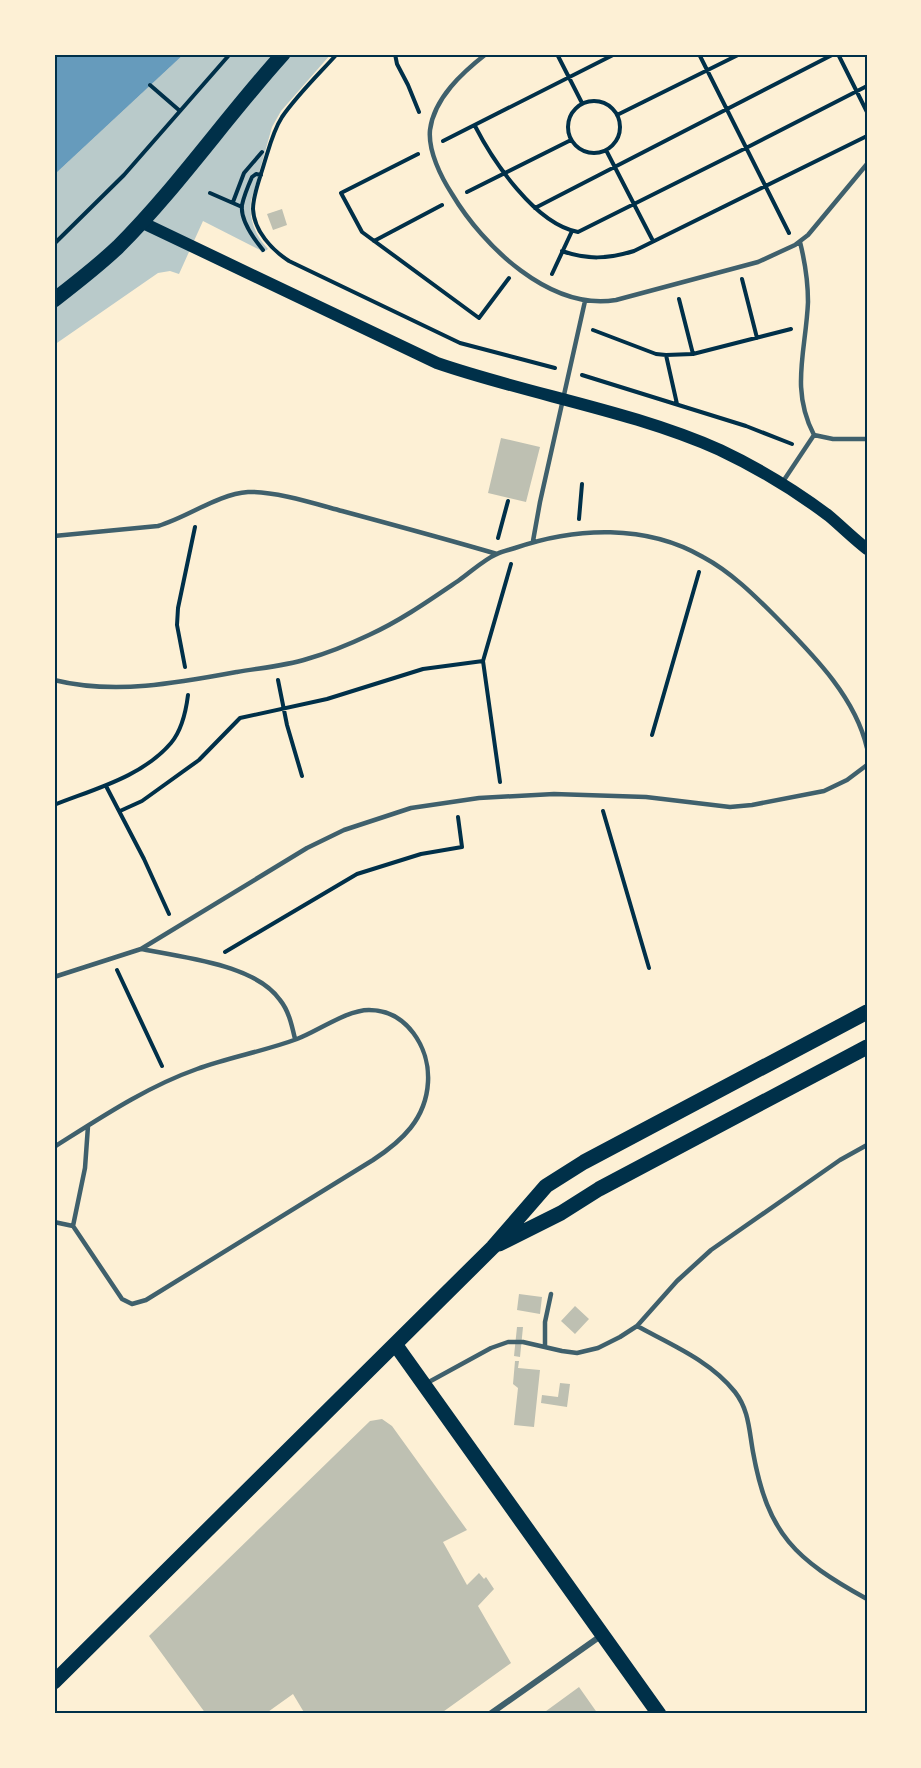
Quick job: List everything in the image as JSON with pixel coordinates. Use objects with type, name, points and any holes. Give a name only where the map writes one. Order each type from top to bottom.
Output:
[{"type":"main road","points":[[54,300],[94,269],[141,222],[283,54]]},
{"type":"main road","points":[[141,222],[437,363],[663,428],[721,451],[782,484],[829,516],[865,549]]},
{"type":"main road","points":[[54,1682],[493,1247],[546,1186],[564,1174],[867,1012]]},
{"type":"main road","points":[[493,1247],[561,1213],[599,1189],[867,1047]]},
{"type":"main road","points":[[395,1344],[658,1714]]},
{"type":"street","points":[[490,1714],[602,1635]]},
{"type":"lane","points":[[486,54],[468,70],[439,104],[430,130],[432,147],[441,174],[454,198],[486,241],[517,268],[547,286],[585,301],[616,300],[758,262],[797,244],[867,164]]},
{"type":"lane","points":[[797,244],[808,281],[808,304],[800,376],[801,398],[803,412],[814,435]]},
{"type":"lane","points":[[533,541],[585,301]]},
{"type":"lane","points":[[814,435],[833,439],[867,439]]},
{"type":"lane","points":[[782,484],[814,435]]},
{"type":"lane","points":[[54,536],[159,526],[225,497],[248,492],[316,504],[497,554]]},
{"type":"lane","points":[[54,680],[112,687],[147,686],[306,660],[369,635],[426,603],[497,554],[533,541],[603,531],[648,537],[686,548],[720,567],[750,592],[816,660],[847,701],[857,719],[867,748]]},
{"type":"lane","points":[[54,977],[141,949],[307,848],[344,830],[411,808],[456,800],[554,794],[646,797],[730,807],[752,805],[824,791],[847,780],[867,765]]},
{"type":"lane","points":[[141,949],[207,963],[253,977],[274,992],[281,1001],[295,1039]]},
{"type":"lane","points":[[54,1147],[124,1103],[169,1080],[295,1039],[359,1011],[379,1012],[402,1022],[416,1036],[428,1064],[426,1095],[422,1109],[413,1126],[402,1139],[162,1291],[139,1303],[127,1303],[117,1294],[73,1226],[85,1168],[88,1126]]},
{"type":"lane","points":[[424,1384],[491,1348],[508,1342],[523,1342],[577,1353],[598,1348],[637,1326],[677,1281],[711,1250],[840,1160],[867,1145]]},
{"type":"lane","points":[[54,1222],[73,1226]]},
{"type":"lane","points":[[546,1347],[545,1322],[551,1294]]},
{"type":"lane","points":[[637,1326],[694,1358],[735,1392],[744,1407],[750,1425],[758,1479],[768,1509],[779,1530],[806,1560],[867,1599]]},
{"type":"path","points":[[54,244],[124,175],[230,54]]},
{"type":"path","points":[[337,54],[283,116],[274,131],[261,175],[254,206],[255,219],[267,242],[278,254],[460,343],[759,430],[803,450]]},
{"type":"path","points":[[395,54],[421,118],[430,130]]},
{"type":"path","points":[[557,54],[582,104]]},
{"type":"path","points":[[448,139],[615,54]]},
{"type":"path","points":[[699,54],[765,186],[797,244]]},
{"type":"path","points":[[617,115],[740,54]]},
{"type":"path","points":[[535,208],[836,54],[867,112]]},
{"type":"path","points":[[150,85],[180,111]]},
{"type":"path","points":[[475,125],[494,160],[535,208],[572,231],[578,232],[867,86]]},
{"type":"path","points":[[598,101],[612,108],[617,115],[620,124],[619,133],[615,142],[606,150],[590,153],[582,151],[571,140],[568,123],[575,108],[582,104],[598,101]]},
{"type":"path","points":[[562,251],[576,256],[600,259],[634,251],[867,136]]},
{"type":"path","points":[[374,241],[571,140]]},
{"type":"path","points":[[432,147],[341,193],[362,232],[479,318],[517,268]]},
{"type":"path","points":[[606,150],[653,241]]},
{"type":"path","points":[[233,202],[244,173],[262,152]]},
{"type":"path","points":[[261,175],[256,174],[252,177],[242,207],[247,224],[263,250]]},
{"type":"path","points":[[210,193],[242,207]]},
{"type":"path","points":[[547,286],[572,231]]},
{"type":"path","points":[[738,267],[757,338]]},
{"type":"path","points":[[676,284],[693,354]]},
{"type":"path","points":[[581,326],[656,354],[666,355],[693,354],[790,329]]},
{"type":"path","points":[[666,355],[678,405]]},
{"type":"path","points":[[578,533],[582,484]]},
{"type":"path","points":[[497,554],[498,539],[508,501]]},
{"type":"path","points":[[502,796],[483,661],[515,548]]},
{"type":"path","points":[[652,735],[703,557]]},
{"type":"path","points":[[120,811],[142,801],[199,760],[240,718],[327,699],[423,669],[483,661]]},
{"type":"path","points":[[274,665],[283,709],[302,776]]},
{"type":"path","points":[[106,786],[144,859],[175,928]]},
{"type":"path","points":[[602,810],[649,968]]},
{"type":"path","points":[[207,963],[357,874],[421,854],[462,847],[458,820]]},
{"type":"path","points":[[111,959],[169,1080]]},
{"type":"shaded area","points":[[184,54],[331,54],[281,111],[272,127],[251,201],[254,227],[268,249],[262,253],[203,221],[179,274],[170,271],[158,273],[54,345],[54,175]]},
{"type":"water","points":[[54,54],[184,54],[54,175]]},
{"type":"building","points":[[282,209],[287,225],[273,230],[267,214]]},
{"type":"building","points":[[501,438],[540,447],[526,502],[488,493]]},
{"type":"building","points":[[519,1294],[542,1297],[540,1314],[517,1310]]},
{"type":"building","points":[[575,1306],[589,1319],[575,1334],[561,1321]]},
{"type":"building","points":[[517,1327],[523,1327],[520,1357],[514,1356]]},
{"type":"building","points":[[515,1361],[519,1361],[518,1368],[540,1370],[534,1427],[514,1425],[518,1388],[513,1384]]},
{"type":"building","points":[[560,1383],[570,1384],[567,1407],[541,1403],[542,1395],[558,1397]]},
{"type":"building","points":[[382,1419],[392,1426],[467,1530],[443,1542],[467,1585],[479,1573],[484,1579],[486,1577],[494,1589],[478,1606],[511,1663],[440,1714],[305,1714],[293,1694],[265,1714],[206,1714],[149,1636],[370,1421]]},
{"type":"building","points":[[579,1687],[598,1714],[542,1714]]}]
